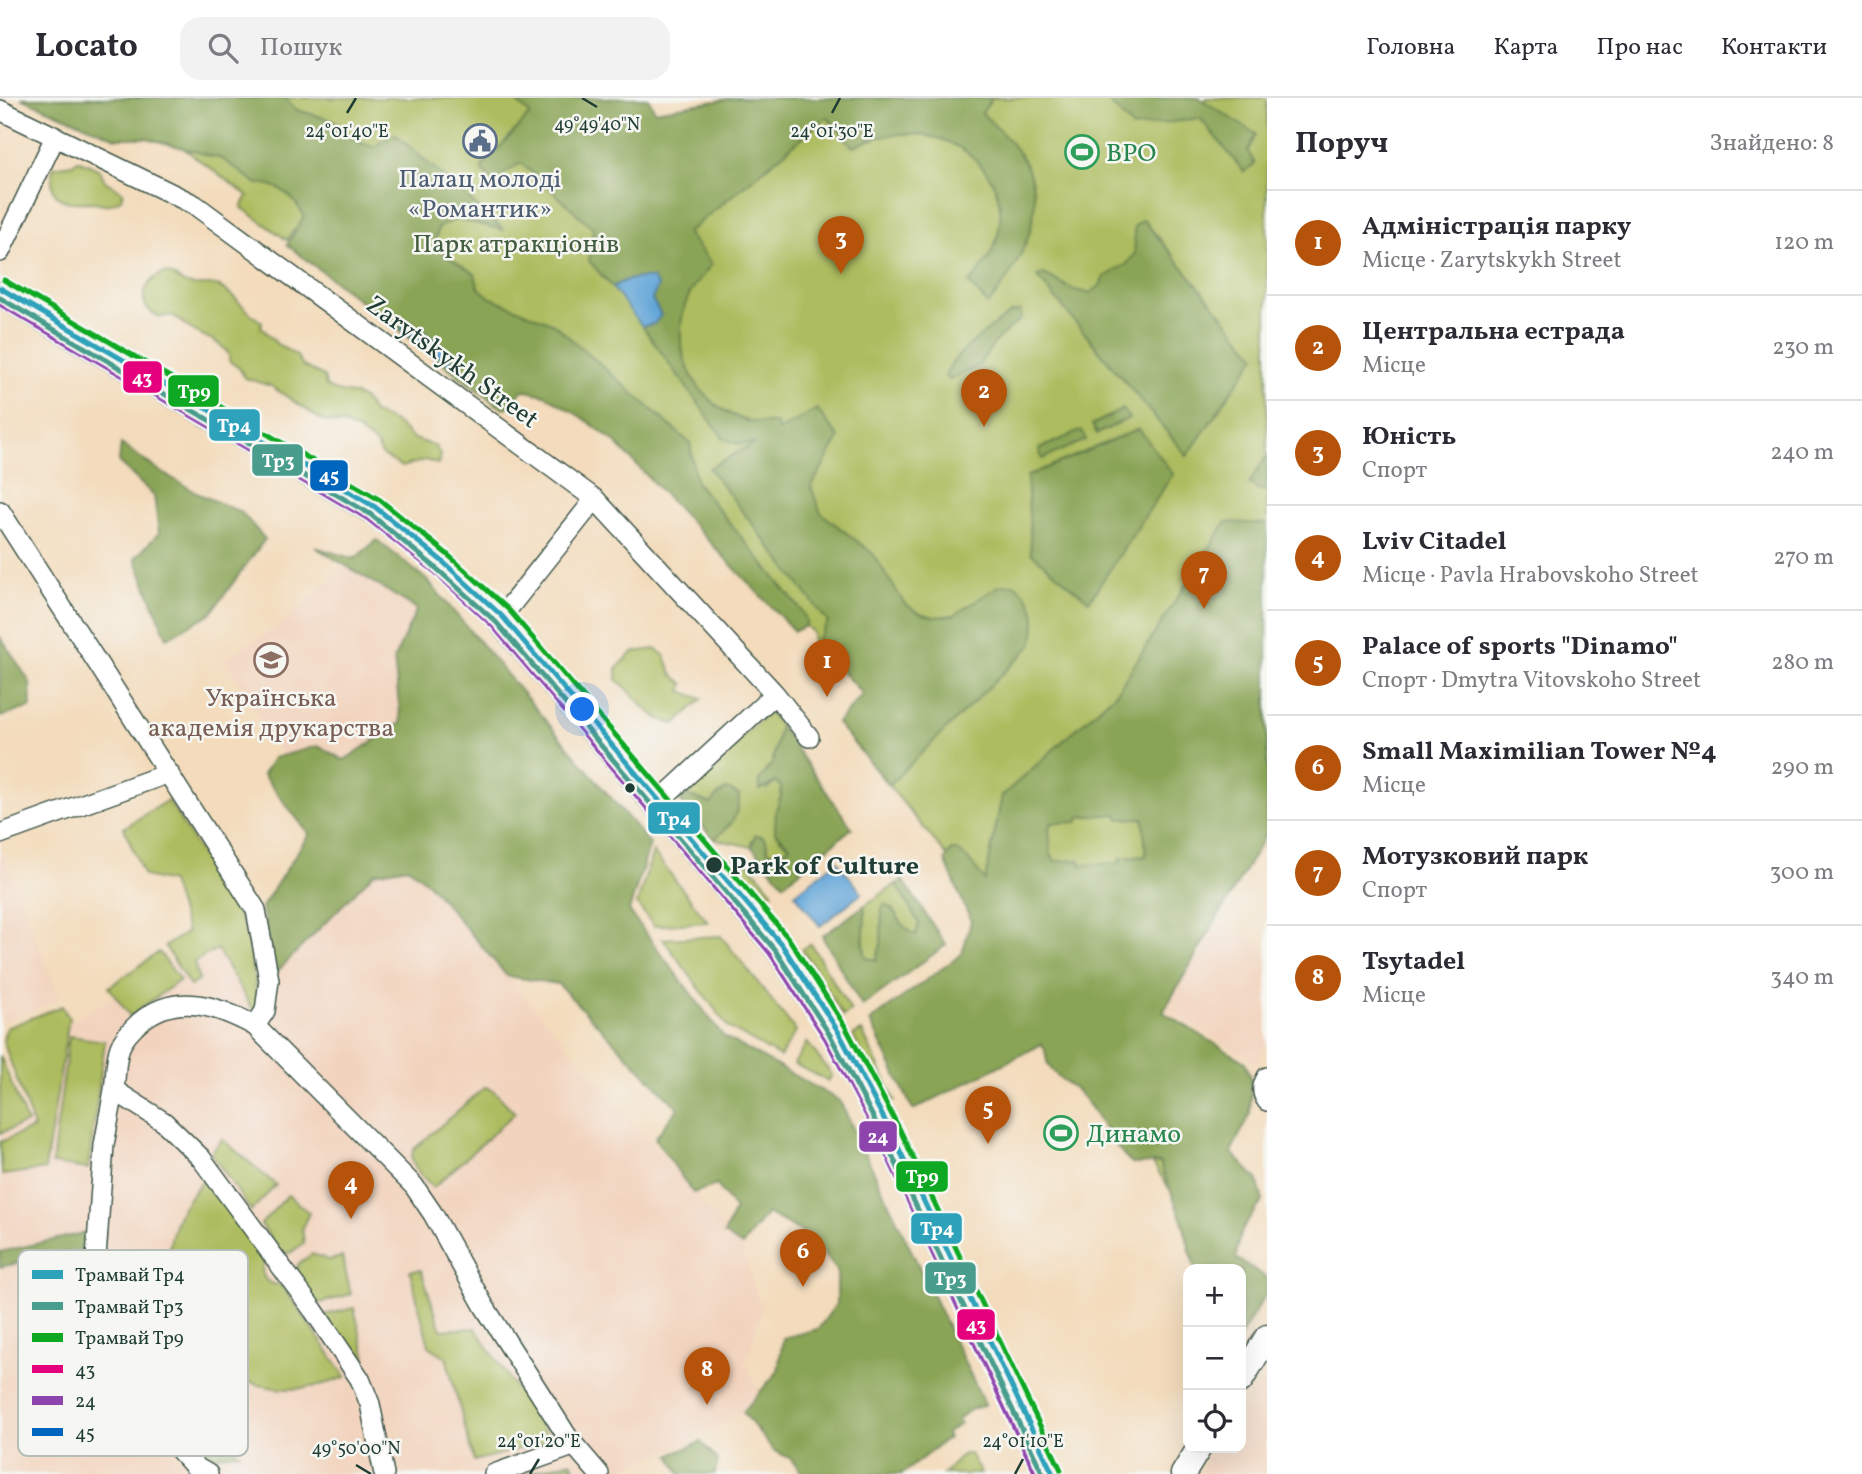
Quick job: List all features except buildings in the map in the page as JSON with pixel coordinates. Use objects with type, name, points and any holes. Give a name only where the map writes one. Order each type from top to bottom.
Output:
[{"type":"main road","points":[[0,294],[372,511],[440,564],[499,620],[777,948],[834,1035],[888,1136],[1046,1474]]},
{"type":"main road","points":[[1246,1372],[1267,1337]]},
{"type":"main road","points":[[1183,1474],[1196,1453]]},
{"type":"street","name":"Zarytskykh Street","points":[[0,110],[195,205],[595,499],[775,694],[809,737]]},
{"type":"street","points":[[0,251],[55,137]]},
{"type":"street","points":[[499,620],[595,499]]},
{"type":"street","points":[[0,511],[256,910],[269,980],[265,1011],[255,1026]]},
{"type":"street","points":[[655,805],[775,694]]},
{"type":"street","points":[[0,834],[169,773]]},
{"type":"street","points":[[97,1250],[104,1145],[120,1048],[129,1032],[145,1018],[172,1005],[194,1003],[229,1011],[255,1026],[414,1186],[433,1214],[484,1306],[573,1446],[599,1474]]},
{"type":"street","points":[[1267,1077],[1263,1084],[1263,1096],[1267,1101]]},
{"type":"street","points":[[114,1090],[164,1122],[201,1158],[314,1311],[360,1380],[373,1415],[384,1474]]},
{"type":"street","points":[[494,1474],[573,1446]]},
{"type":"street","points":[[185,1456],[194,1466],[208,1474]]},
{"type":"shaded area","points":[[346,566],[417,609],[394,659],[401,723],[344,760],[318,746],[282,756],[225,659],[278,626]]},
{"type":"shaded area","points":[[0,846],[60,1000],[0,1023]]},
{"type":"shaded area","points":[[408,867],[428,883],[743,1250],[762,1311],[745,1364],[763,1396],[726,1422],[680,1446],[608,1474],[578,1474],[571,1461],[526,1474],[0,1474],[0,1133],[27,1123],[45,1037],[226,930],[374,873]]},
{"type":"shaded area","points":[[1219,921],[1267,949],[1267,1045],[1256,1063],[1167,1010]]},
{"type":"shaded area","points":[[1267,1373],[1267,1474],[1197,1474],[1211,1453],[1246,1453],[1246,1402]]},
{"type":"green space","points":[[21,98],[286,98],[297,110],[335,121],[352,140],[373,147],[395,134],[504,230],[456,219],[438,228],[436,242],[444,254],[475,274],[478,287],[489,297],[554,324],[690,443],[696,482],[802,611],[806,626],[794,631],[615,442],[586,420],[545,395],[522,390],[512,405],[505,408],[497,405],[287,245],[304,216],[285,193],[272,186],[257,184],[222,159],[147,138],[116,138]]},
{"type":"green space","name":"Парк атракціонів","points":[[65,98],[648,98],[655,111],[735,98],[1199,98],[1204,101],[1207,98],[1267,98],[1267,832],[1163,1012],[1190,1220],[962,874],[837,723],[863,694],[834,663],[815,678],[812,632],[594,406],[470,361],[294,230],[287,240],[241,207],[248,196],[172,140]]},
{"type":"green space","points":[[512,98],[648,98],[655,111],[735,98],[992,98],[982,113],[1012,144],[1028,169],[1034,210],[1023,250],[988,305],[969,283],[992,250],[1000,218],[995,189],[980,164],[955,146],[925,135],[890,135],[853,147],[827,117],[687,233],[712,264],[689,295],[681,332],[682,350],[688,367],[708,398],[739,418],[753,422],[777,423],[778,431],[817,409],[839,438],[811,487],[821,513],[872,553],[905,604],[934,617],[954,615],[999,586],[1014,584],[1022,590],[1034,611],[1032,645],[889,785],[837,723],[863,694],[834,663],[815,678],[813,647],[828,622],[709,468],[755,443],[739,444],[724,439],[642,326],[654,324],[652,278],[624,281],[612,287],[589,261],[593,228],[521,163],[493,181],[482,171],[482,167],[530,114]]},
{"type":"green space","points":[[1105,98],[1199,98],[1256,134],[1248,151],[1255,164],[1244,172],[1200,118],[1133,128]]},
{"type":"green space","points":[[78,160],[100,170],[105,181],[123,192],[121,199],[109,204],[72,202],[59,198],[52,187],[53,167],[72,164]]},
{"type":"green space","points":[[1143,219],[1256,356],[1187,456],[1037,276],[1044,274],[1074,290],[1090,293],[1100,286],[1104,277],[1127,264],[1135,253],[1134,227]]},
{"type":"green space","points":[[164,273],[187,284],[216,286],[226,291],[262,322],[261,327],[277,344],[297,356],[303,366],[324,376],[326,386],[363,399],[373,413],[395,422],[412,438],[435,446],[441,456],[438,464],[425,460],[402,467],[382,455],[376,444],[357,430],[323,421],[271,386],[245,378],[239,368],[229,361],[229,354],[219,344],[172,315],[160,317],[146,306],[144,294],[149,283]]},
{"type":"green space","points":[[1021,311],[1021,319],[998,338],[979,365],[950,380],[945,377],[955,360],[973,342],[1010,313]]},
{"type":"green space","points":[[1123,409],[1129,418],[1097,434],[1092,425]]},
{"type":"green space","points":[[1139,429],[1173,474],[1089,601],[1031,553],[1027,476]]},
{"type":"green space","points":[[1082,430],[1086,440],[1042,459],[1039,449]]},
{"type":"green space","points":[[121,444],[201,495],[241,512],[265,539],[211,613],[167,638],[135,558],[159,533],[154,496],[119,462]]},
{"type":"green space","points":[[1267,455],[1267,491],[1249,484]]},
{"type":"green space","points":[[1226,522],[1267,524],[1267,832],[1163,1012],[1245,1062],[1251,1078],[1250,1114],[1231,1152],[1257,1179],[1263,1201],[1244,1227],[1239,1241],[1236,1258],[1245,1264],[1194,1264],[1183,1223],[1160,1163],[1133,1164],[1126,1157],[1087,1102],[1051,1069],[1042,1044],[913,1110],[870,1021],[962,954],[971,921],[945,860],[951,850],[957,850],[968,859],[985,881],[1002,796],[1116,693]],"holes":[[[1118,814],[1118,819],[1143,818],[1146,856],[1120,858],[1120,863],[1081,865],[1080,860],[1054,861],[1051,856],[1051,823],[1078,822],[1078,817]]]},
{"type":"green space","points":[[377,540],[428,581],[650,844],[629,911],[723,1036],[840,1101],[985,1405],[970,1410],[958,1419],[960,1424],[946,1434],[948,1438],[902,1474],[803,1474],[790,1458],[774,1451],[743,1412],[778,1371],[783,1338],[818,1329],[837,1303],[837,1270],[808,1235],[767,1213],[742,1246],[724,1234],[735,1210],[717,1185],[693,1193],[655,1138],[678,1108],[558,984],[507,976],[428,883],[408,867],[374,873],[273,976],[262,907],[309,834],[263,775],[273,758],[318,746],[344,760],[401,723],[394,659],[417,609],[315,547],[354,559]]},
{"type":"green space","points":[[0,637],[30,682],[31,707],[0,717]]},
{"type":"green space","points":[[656,649],[665,656],[672,674],[684,684],[681,691],[702,699],[675,724],[650,712],[617,680],[617,668],[633,652]]},
{"type":"green space","points":[[769,712],[780,726],[772,764],[765,770],[767,789],[776,782],[781,787],[776,810],[780,839],[790,846],[779,855],[768,851],[766,841],[752,840],[752,847],[714,839],[732,823],[717,796],[712,804],[687,795],[680,801],[676,796]]},
{"type":"green space","points":[[780,726],[852,828],[784,884],[752,847],[755,835],[766,840],[768,851],[780,855],[790,846],[775,832],[781,787],[776,782],[760,790],[759,780],[772,764]]},
{"type":"green space","points":[[727,789],[739,795],[738,809],[729,825],[714,839],[680,801],[687,795],[711,804]]},
{"type":"green space","points":[[168,800],[244,924],[259,1003],[254,1012],[217,949],[194,962],[199,980],[190,986],[165,946],[187,932],[171,882],[144,876],[124,828]]},
{"type":"green space","points":[[653,852],[708,922],[654,926],[637,904]]},
{"type":"green space","points":[[743,856],[773,892],[764,899],[735,863]]},
{"type":"green space","points":[[903,880],[946,945],[862,1006],[822,936],[864,906],[864,952],[866,958],[876,960],[881,945],[882,908],[885,904],[911,933],[916,935],[919,923],[896,884]]},
{"type":"green space","points":[[896,884],[919,923],[916,936],[908,933],[891,907],[882,908],[881,945],[877,960],[866,958],[864,906]]},
{"type":"green space","points":[[721,936],[796,1031],[780,1057],[728,1027],[663,939]]},
{"type":"green space","points":[[811,944],[851,1011],[843,1016],[802,949]]},
{"type":"green space","points":[[159,952],[180,980],[130,1016],[109,987]]},
{"type":"green space","points":[[62,1006],[69,1018],[45,1169],[2,1175],[0,1142],[34,1128],[3,1041],[6,1028]]},
{"type":"green space","points":[[862,1031],[895,1101],[885,1106],[853,1036]]},
{"type":"green space","points":[[69,1036],[105,1041],[88,1169],[52,1164]]},
{"type":"green space","points":[[807,1042],[832,1075],[828,1081],[794,1064]]},
{"type":"green space","points":[[0,1055],[27,1123],[0,1133]]},
{"type":"green space","points":[[485,1087],[494,1091],[515,1113],[433,1188],[414,1165],[414,1149]]},
{"type":"green space","points":[[222,1139],[276,1185],[251,1211],[211,1153]]},
{"type":"green space","points":[[206,1176],[265,1260],[262,1270],[267,1281],[281,1284],[346,1377],[299,1389],[283,1389],[248,1381],[248,1250],[170,1250],[181,1211]]},
{"type":"green space","points":[[288,1195],[309,1213],[302,1228],[304,1243],[290,1253],[280,1252],[261,1224]]},
{"type":"green space","points":[[88,1232],[92,1247],[78,1250],[18,1250],[18,1263],[0,1267],[0,1252]]},
{"type":"green space","points":[[312,1254],[329,1260],[342,1257],[351,1294],[317,1304],[296,1274],[298,1264]]},
{"type":"green space","points":[[1246,1264],[1267,1278],[1267,1292],[1246,1327]]},
{"type":"green space","points":[[421,1270],[441,1330],[475,1328],[551,1440],[474,1461],[446,1357],[429,1346],[410,1271]]},
{"type":"green space","points":[[354,1308],[366,1358],[356,1360],[324,1315]]},
{"type":"green space","points":[[701,1442],[718,1460],[715,1474],[680,1474],[670,1455]]},
{"type":"green space","points":[[963,1454],[970,1454],[981,1474],[943,1474]]},
{"type":"green space","points":[[571,1461],[578,1474],[526,1474]]},
{"type":"water","points":[[637,278],[652,278],[658,286],[652,299],[661,315],[654,324],[642,326],[612,287]]},
{"type":"water","points":[[407,320],[452,353],[451,365],[401,328]]},
{"type":"water","points":[[837,861],[862,893],[820,926],[795,894]]},
{"type":"tram line","name":"Тр9","points":[[4,280],[380,500],[447,554],[509,610],[789,939],[845,1026],[900,1130],[1061,1470]]},
{"type":"tram line","name":"Тр4","points":[[0,288],[375,507],[442,561],[502,616],[782,945],[838,1031],[892,1134],[1053,1474]]},
{"type":"tram line","name":"Тр3","points":[[0,298],[370,514],[496,622],[775,950],[830,1035],[884,1138],[1043,1474]]},
{"type":"transit line","name":"45","points":[[4,286],[376,503],[445,557],[506,614],[784,942],[841,1030],[896,1132],[1054,1470]]},
{"type":"transit line","name":"43","points":[[0,294],[372,511],[440,564],[499,620],[777,948],[834,1035],[888,1136],[1046,1474]]},
{"type":"transit line","name":"24","points":[[0,304],[367,518],[434,571],[493,626],[770,953],[826,1039],[880,1140],[1036,1474]]},
{"type":"place","name":"Палац молоді «Романтик»","points":[[480,141]]},
{"type":"place","name":"ВРО","points":[[1082,152]]},
{"type":"place","name":"Юність","points":[[841,274]]},
{"type":"place","name":"Центральна естрада","points":[[984,427]]},
{"type":"place","name":"Мотузковий парк","points":[[1204,609]]},
{"type":"place","name":"Українська академія друкарства","points":[[271,660]]},
{"type":"place","name":"Адміністрація парку","points":[[827,697]]},
{"type":"place","name":"Park of Culture","points":[[714,865]]},
{"type":"place","name":"Динамо","points":[[1061,1133]]},
{"type":"place","name":"Palace of sports \"Dinamo\"","points":[[988,1144]]},
{"type":"place","name":"Lviv Citadel","points":[[351,1219]]},
{"type":"place","name":"Small Maximilian Tower №4","points":[[803,1287]]},
{"type":"place","name":"Tsytadel","points":[[707,1405]]}]
